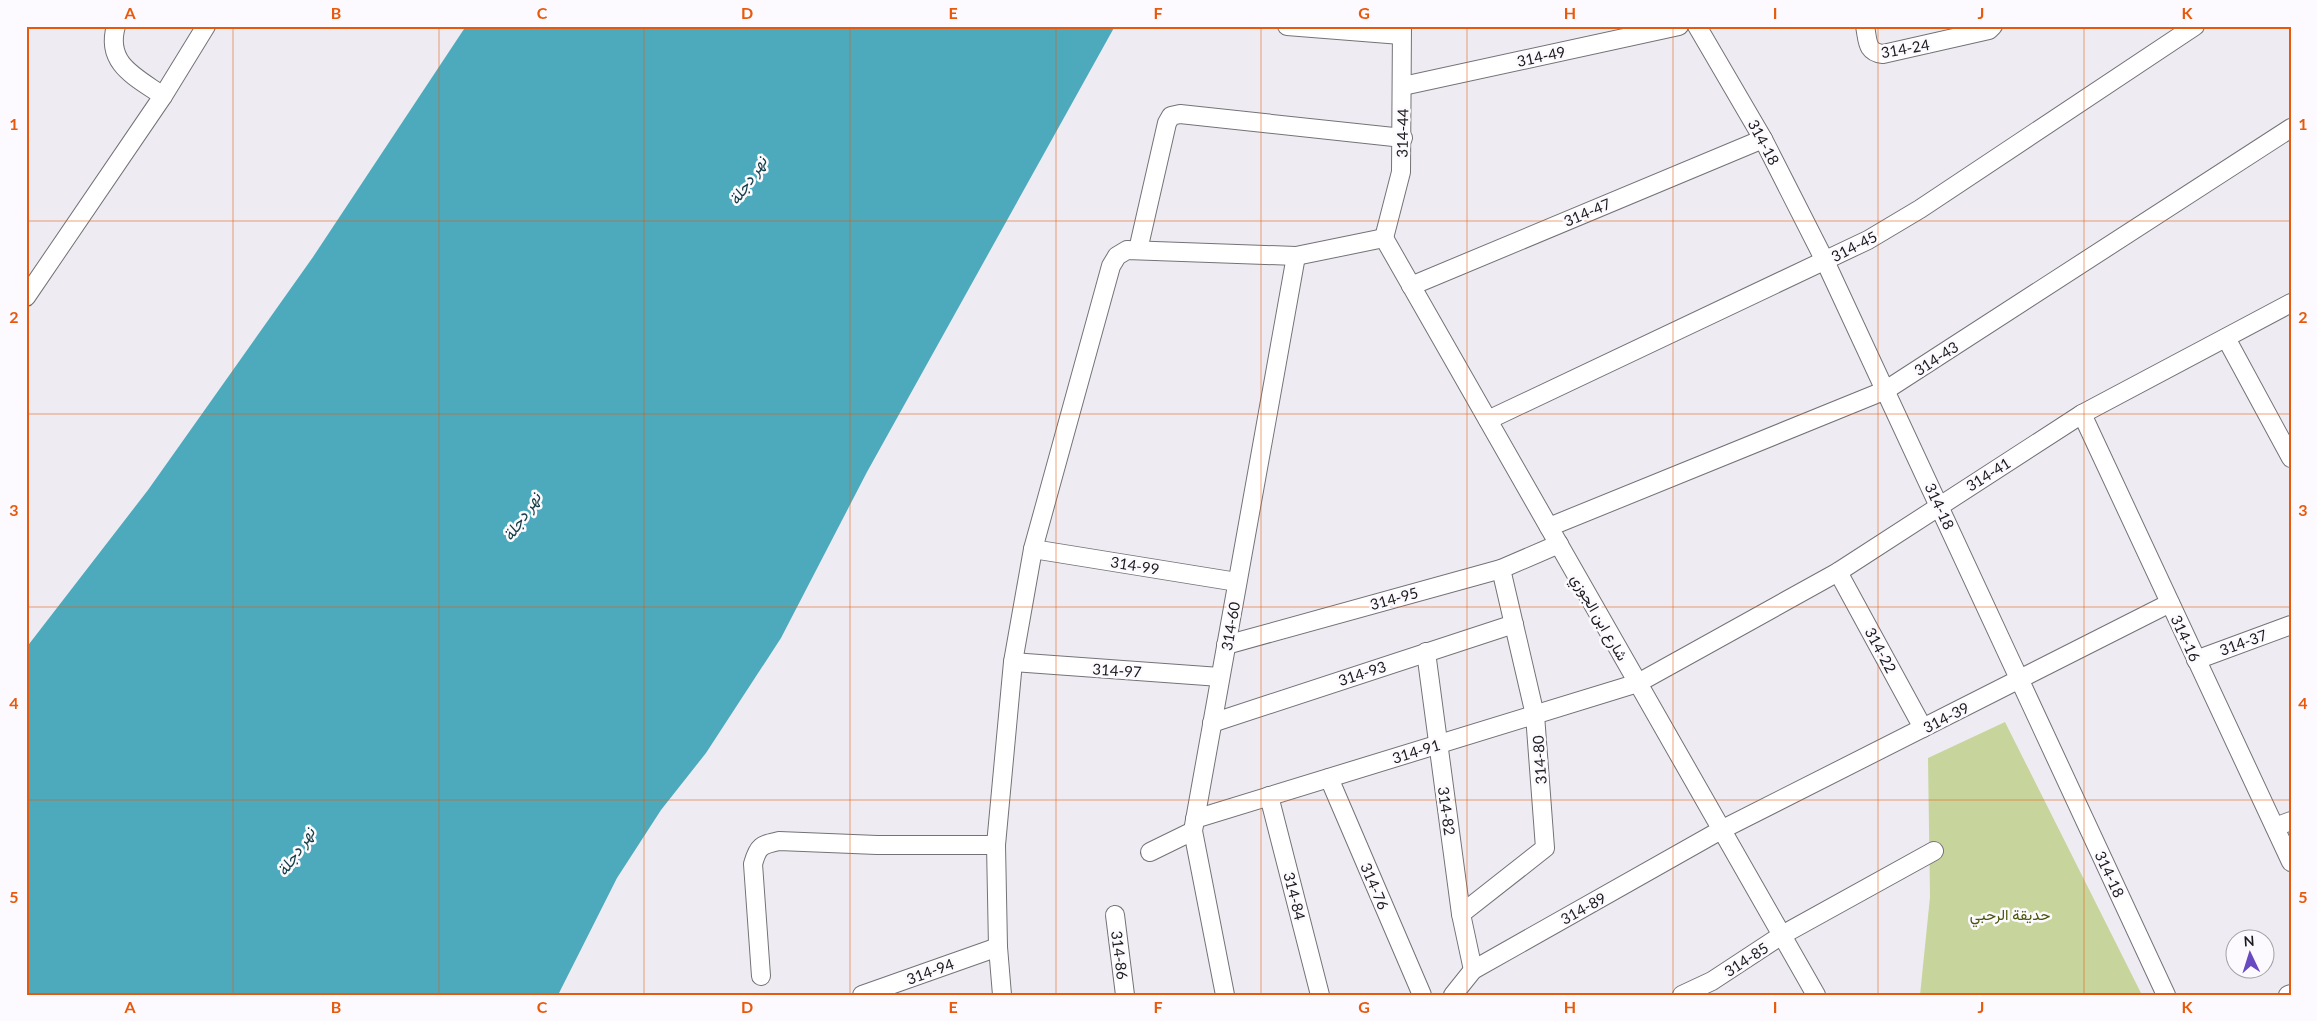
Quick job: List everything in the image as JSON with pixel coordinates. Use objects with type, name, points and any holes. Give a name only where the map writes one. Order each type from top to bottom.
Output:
[{"type":"street","points":[[116,26],[113,38],[115,56],[129,72],[163,96]]},
{"type":"street","points":[[26,297],[163,96],[206,26]]},
{"type":"street","points":[[1287,26],[1401,31]]},
{"type":"street","name":"314-49","points":[[1403,86],[1679,26]]},
{"type":"street","name":"314-18","points":[[1697,26],[1763,139],[1825,261],[2166,995]]},
{"type":"street","name":"314-24","points":[[1865,26],[1869,48],[1874,54],[1883,54],[1989,30],[1993,26]]},
{"type":"street","name":"314-45","points":[[1488,420],[1868,240],[1920,209],[2195,26]]},
{"type":"street","name":"314-44","points":[[1384,238],[1401,172],[1403,86],[1401,31]]},
{"type":"street","points":[[1138,250],[1167,123],[1171,116],[1180,114],[1403,138]]},
{"type":"street","name":"314-43","points":[[1548,527],[1886,390],[2291,128]]},
{"type":"street","name":"314-47","points":[[1411,286],[1763,139]]},
{"type":"street","points":[[1002,995],[998,946],[996,846],[1013,662],[1033,549],[1111,266],[1117,256],[1127,250],[1296,256],[1384,238]]},
{"type":"street","name":"شارع ابن الجوزي","points":[[1384,238],[1816,995]]},
{"type":"street","name":"314-60","points":[[1225,995],[1194,825],[1296,256]]},
{"type":"street","name":"314-41","points":[[1638,683],[1838,572],[2082,414],[2291,303]]},
{"type":"street","points":[[2226,338],[2291,458]]},
{"type":"street","name":"314-16","points":[[2082,414],[2196,660],[2283,824],[2291,862]]},
{"type":"street","name":"314-95","points":[[1226,645],[1500,568],[1559,544]]},
{"type":"street","name":"314-99","points":[[1033,549],[1238,582]]},
{"type":"street","name":"314-80","points":[[1461,914],[1545,848],[1536,715],[1500,568]]},
{"type":"street","name":"314-22","points":[[1838,572],[1923,728]]},
{"type":"street","name":"314-39","points":[[1721,830],[2170,603]]},
{"type":"street","name":"314-93","points":[[1212,723],[1514,624]]},
{"type":"street","name":"314-37","points":[[2196,660],[2291,625]]},
{"type":"street","name":"314-82","points":[[1426,652],[1461,914],[1473,970]]},
{"type":"street","name":"314-97","points":[[1013,662],[1220,677]]},
{"type":"street","name":"314-91","points":[[1150,852],[1194,825],[1269,796],[1638,683]]},
{"type":"street","name":"314-76","points":[[1329,778],[1422,995]]},
{"type":"street","name":"314-84","points":[[1269,796],[1320,995]]},
{"type":"street","name":"314-89","points":[[1454,995],[1473,970],[1721,830]]},
{"type":"street","points":[[761,976],[753,864],[756,851],[764,844],[779,841],[877,846],[996,846]]},
{"type":"street","name":"314-85","points":[[1682,995],[1716,988],[1782,935],[1934,851]]},
{"type":"street","name":"314-86","points":[[1115,915],[1126,995]]},
{"type":"street","name":"314-94","points":[[862,995],[998,946]]},
{"type":"green space","name":"حديقة الرحبي","points":[[2005,722],[2142,995],[1920,995],[1930,897],[1928,758]]},
{"type":"water","name":"نهر دجلة","points":[[466,26],[1115,26],[867,472],[781,638],[706,753],[661,810],[617,878],[558,995],[26,995],[26,648],[148,490],[313,257]]}]
